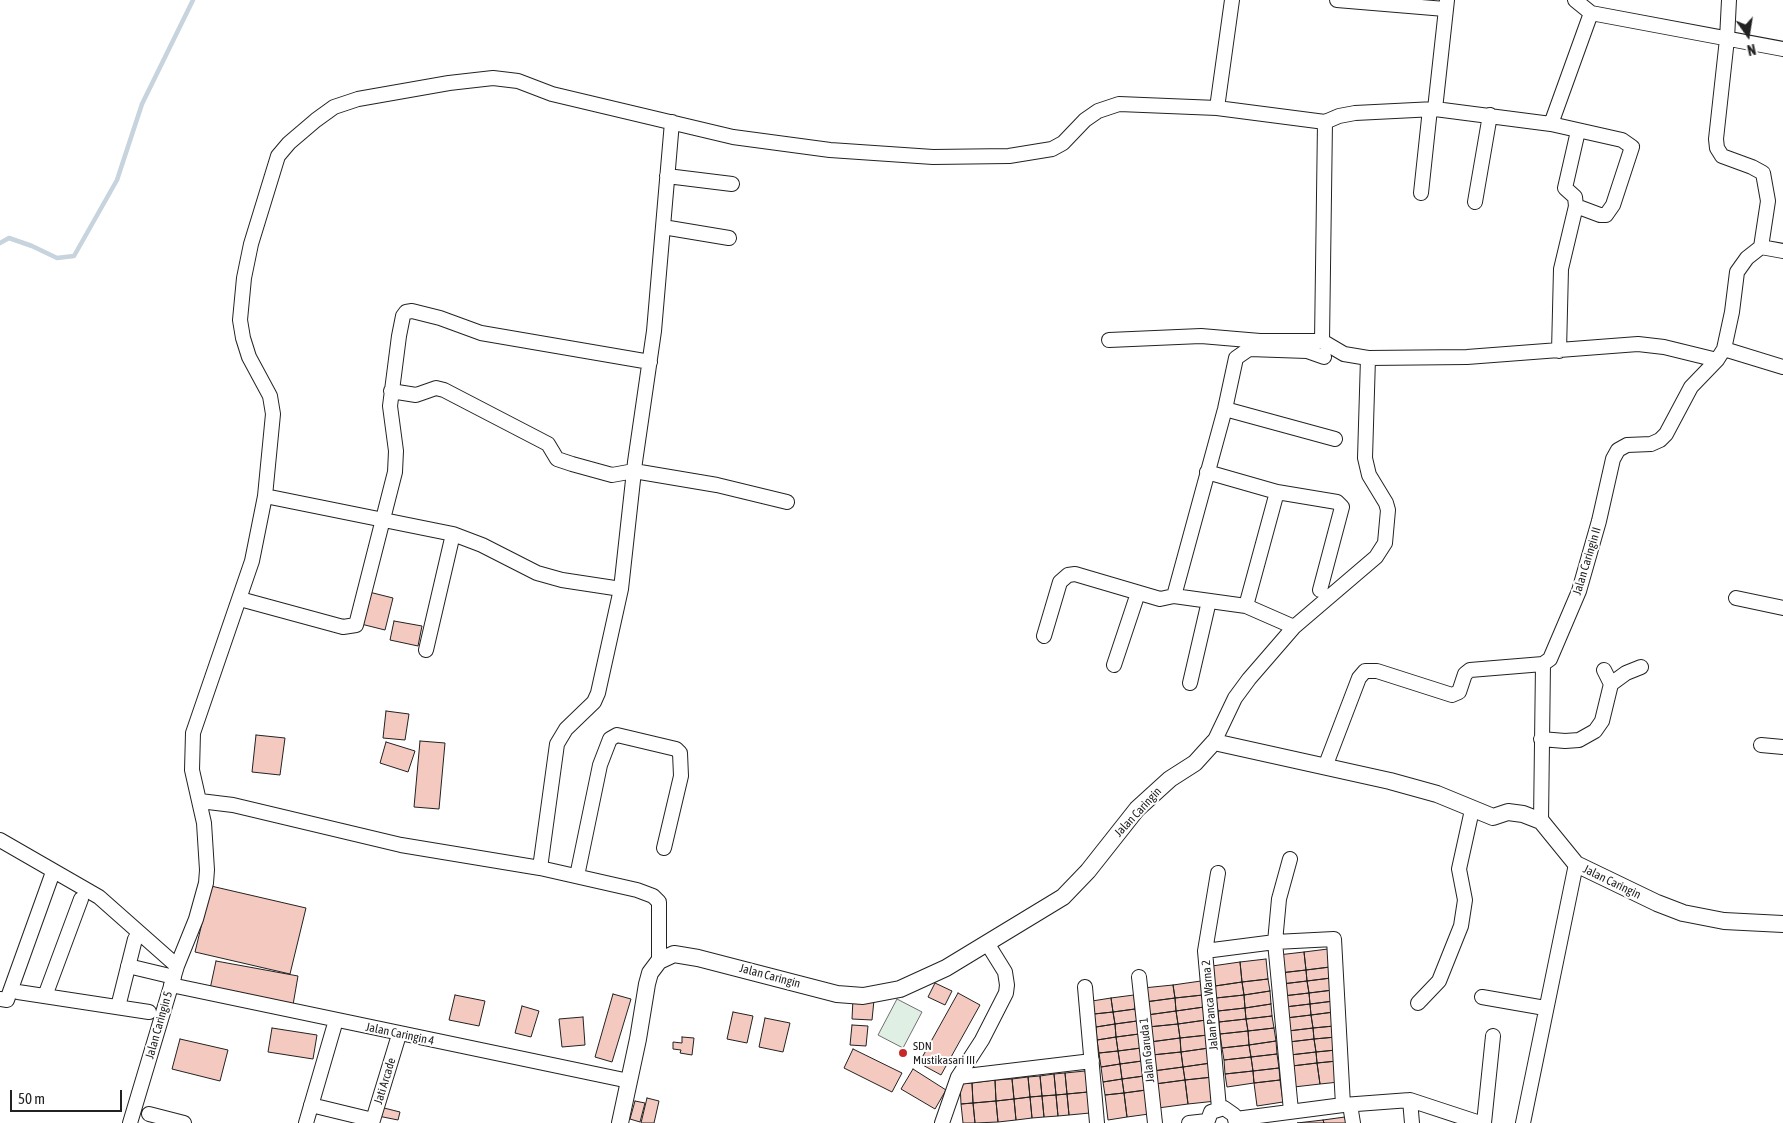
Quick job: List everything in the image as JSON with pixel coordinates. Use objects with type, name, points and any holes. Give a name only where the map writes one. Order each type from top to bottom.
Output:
[{"type":"street","points":[[1217,108],[1232,0]]},
{"type":"street","points":[[1337,0],[1446,4],[1421,193]]},
{"type":"street","points":[[1575,0],[1592,13],[1783,48]]},
{"type":"street","points":[[1720,354],[1732,312],[1738,272],[1747,258],[1761,247],[1768,201],[1763,173],[1752,166],[1722,156],[1717,148],[1716,139],[1727,39],[1728,0]]},
{"type":"street","points":[[1551,124],[1592,13]]},
{"type":"street","name":"Jalan Caringin 5","points":[[130,1123],[174,976],[196,919],[206,883],[206,840],[200,801],[192,770],[193,733],[252,562],[265,496],[274,414],[270,396],[252,364],[243,338],[240,320],[241,300],[251,244],[265,193],[278,156],[289,143],[334,107],[358,99],[449,83],[493,78],[518,81],[552,94],[733,137],[794,146],[880,154],[967,158],[1008,156],[1052,149],[1062,143],[1085,120],[1110,106],[1137,104],[1217,108],[1325,122]]},
{"type":"street","points":[[1322,341],[1325,122],[1339,116],[1355,113],[1432,109],[1551,124],[1622,140],[1632,147],[1613,205],[1606,214],[1600,215],[1576,206]]},
{"type":"street","points":[[1475,202],[1490,115]]},
{"type":"street","points":[[540,868],[557,744],[566,729],[594,702],[598,693],[620,589],[658,296],[672,122]]},
{"type":"street","points":[[1558,351],[1561,269],[1576,206],[1575,197],[1565,188],[1578,131]]},
{"type":"street","points":[[667,176],[732,184]]},
{"type":"street","points":[[663,227],[729,238]]},
{"type":"street","points":[[1761,247],[1783,251]]},
{"type":"street","points":[[240,599],[343,627],[356,625],[395,472],[396,451],[390,406],[391,391],[403,316],[406,312],[412,311],[440,318],[481,333],[650,362]]},
{"type":"street","points":[[1109,340],[1201,336],[1260,341],[1322,341],[1344,354],[1368,358],[1466,357],[1638,344],[1720,354],[1783,367]]},
{"type":"street","points":[[1174,596],[1236,358],[1249,349],[1307,351],[1324,357]]},
{"type":"street","name":"Jalan Caringin II","points":[[1543,664],[1550,659],[1579,591],[1615,454],[1627,445],[1651,444],[1660,440],[1670,426],[1690,387],[1720,354]]},
{"type":"street","points":[[1214,742],[1235,698],[1294,627],[1376,557],[1386,538],[1388,519],[1386,503],[1369,475],[1365,458],[1368,358]]},
{"type":"street","points":[[391,391],[416,395],[440,388],[548,444],[560,460],[612,475],[634,471],[717,485],[787,502]]},
{"type":"street","points":[[1224,409],[1334,439]]},
{"type":"street","points":[[1207,472],[1277,492],[1337,502],[1342,507],[1320,590]]},
{"type":"street","points":[[1246,606],[1277,492]]},
{"type":"street","points":[[265,496],[453,534],[482,544],[537,573],[562,580],[620,589]]},
{"type":"street","points":[[426,650],[453,534]]},
{"type":"street","points":[[1044,636],[1060,582],[1068,575],[1075,574],[1160,599],[1174,596],[1246,606],[1294,627]]},
{"type":"street","points":[[1114,665],[1138,593]]},
{"type":"street","points":[[1736,598],[1783,608]]},
{"type":"street","points":[[1190,683],[1209,601]]},
{"type":"street","points":[[1325,767],[1359,678],[1364,671],[1377,671],[1452,695],[1459,692],[1465,674],[1470,670],[1543,664],[1541,822]]},
{"type":"street","points":[[1611,684],[1626,673],[1641,667]]},
{"type":"street","points":[[1541,739],[1579,740],[1595,731],[1602,722],[1611,684],[1604,670]]},
{"type":"street","points":[[577,876],[600,765],[610,739],[617,735],[676,749],[680,753],[681,776],[664,848]]},
{"type":"street","name":"Jalan Caringin","points":[[659,960],[674,954],[698,958],[837,994],[863,996],[900,989],[925,979],[1063,897],[1088,871],[1137,809],[1170,779],[1195,763],[1214,742],[1437,794],[1472,810],[1493,817],[1501,813],[1515,812],[1541,822],[1576,864],[1656,903],[1683,913],[1724,920],[1783,924]]},
{"type":"street","points":[[1761,745],[1783,748]]},
{"type":"street","points":[[200,801],[233,805],[281,815],[401,845],[540,868],[637,890],[653,896],[659,902],[660,909],[659,960],[650,973],[620,1123]]},
{"type":"street","points":[[1418,1003],[1439,982],[1461,926],[1465,900],[1459,869],[1472,810]]},
{"type":"street","points":[[0,840],[53,872],[99,896],[174,976]]},
{"type":"street","points":[[1289,1115],[1275,942],[1279,899],[1290,859]]},
{"type":"street","points":[[1523,1123],[1545,1008],[1576,864]]},
{"type":"street","points":[[0,999],[7,1000],[53,872]]},
{"type":"street","name":"Jalan Panca Warna 2","points":[[1218,873],[1205,951],[1219,1108]]},
{"type":"street","points":[[45,996],[81,899]]},
{"type":"street","points":[[118,1007],[135,939]]},
{"type":"street","points":[[1205,951],[1275,942],[1334,939],[1347,1105],[1352,1123]]},
{"type":"street","points":[[942,1123],[958,1077],[982,1040],[1006,993],[1007,978],[987,943]]},
{"type":"street","name":"Jalan Caringin 4","points":[[128,966],[174,976],[336,1020],[629,1081]]},
{"type":"street","name":"Jalan Garuda 1","points":[[1139,976],[1155,1123]]},
{"type":"street","points":[[1085,987],[1098,1123]]},
{"type":"street","points":[[18,992],[149,1012]]},
{"type":"street","points":[[1482,998],[1545,1008]]},
{"type":"street","points":[[306,1123],[336,1020]]},
{"type":"street","points":[[1189,1123],[1207,1122],[1211,1112],[1219,1108],[1231,1111],[1236,1121],[1289,1115],[1347,1105],[1410,1100],[1482,1123],[1493,1036]]},
{"type":"street","name":"Jati Arcade","points":[[311,1105],[373,1120],[398,1038]]},
{"type":"street","points":[[958,1077],[1092,1061]]},
{"type":"street","points":[[1410,1100],[1412,1123]]},
{"type":"street","points":[[149,1114],[184,1123]]},
{"type":"green space","points":[[897,999],[922,1012],[903,1048],[878,1035]]},
{"type":"building","points":[[369,592],[393,598],[385,630],[361,624]]},
{"type":"building","points":[[394,621],[422,626],[418,646],[390,640]]},
{"type":"building","points":[[386,711],[409,714],[405,740],[383,738]]},
{"type":"building","points":[[256,735],[285,738],[280,775],[252,772]]},
{"type":"building","points":[[420,741],[445,743],[439,809],[414,807]]},
{"type":"building","points":[[386,742],[415,751],[408,772],[380,763]]},
{"type":"building","points":[[211,886],[306,908],[290,974],[195,952]]},
{"type":"building","points":[[1328,949],[1330,967],[1306,970],[1304,952]]},
{"type":"building","points":[[1304,952],[1306,970],[1280,973],[1278,955]]},
{"type":"building","points":[[1266,959],[1268,979],[1242,982],[1240,962]]},
{"type":"building","points":[[216,961],[298,976],[293,1005],[210,989]]},
{"type":"building","points":[[1240,962],[1242,982],[1215,986],[1212,966]]},
{"type":"building","points":[[1330,967],[1331,978],[1307,981],[1306,970]]},
{"type":"building","points":[[1306,970],[1307,981],[1282,984],[1280,973]]},
{"type":"building","points":[[1331,978],[1333,990],[1309,993],[1307,981]]},
{"type":"building","points":[[1268,979],[1270,991],[1244,995],[1242,982]]},
{"type":"building","points":[[1201,981],[1203,995],[1175,998],[1173,985]]},
{"type":"building","points":[[1307,981],[1309,993],[1283,996],[1282,984]]},
{"type":"building","points":[[1242,982],[1244,995],[1216,998],[1215,986]]},
{"type":"building","points":[[935,983],[952,991],[945,1005],[928,997]]},
{"type":"building","points":[[1173,985],[1175,998],[1145,1002],[1143,988]]},
{"type":"building","points":[[1333,990],[1334,1001],[1310,1004],[1309,993]]},
{"type":"building","points":[[1270,991],[1271,1004],[1245,1008],[1244,995]]},
{"type":"building","points":[[958,993],[980,1005],[941,1075],[919,1063]]},
{"type":"building","points":[[1309,993],[1310,1004],[1285,1007],[1283,996]]},
{"type":"building","points":[[613,994],[631,999],[612,1062],[595,1057]]},
{"type":"building","points":[[455,995],[485,1001],[479,1026],[449,1020]]},
{"type":"building","points":[[1134,995],[1135,1009],[1113,1012],[1111,998]]},
{"type":"building","points":[[1203,995],[1204,1007],[1176,1011],[1175,998]]},
{"type":"building","points":[[1244,995],[1245,1008],[1218,1011],[1216,998]]},
{"type":"building","points":[[1111,998],[1113,1012],[1094,1014],[1092,1001]]},
{"type":"building","points":[[1175,998],[1176,1011],[1147,1015],[1145,1002]]},
{"type":"building","points":[[853,999],[874,1000],[872,1020],[852,1019]]},
{"type":"building","points":[[1334,1001],[1334,1012],[1311,1015],[1310,1004]]},
{"type":"building","points":[[1271,1004],[1272,1016],[1246,1019],[1245,1008]]},
{"type":"building","points":[[1310,1004],[1311,1015],[1286,1018],[1285,1007]]},
{"type":"building","points":[[522,1006],[539,1011],[531,1037],[515,1033]]},
{"type":"building","points":[[1204,1007],[1206,1020],[1178,1024],[1176,1011]]},
{"type":"building","points":[[1245,1008],[1246,1019],[1219,1022],[1218,1011]]},
{"type":"building","points":[[1135,1009],[1137,1021],[1115,1024],[1113,1012]]},
{"type":"building","points":[[1176,1011],[1178,1024],[1148,1027],[1147,1015]]},
{"type":"building","points":[[733,1012],[753,1016],[747,1043],[727,1039]]},
{"type":"building","points":[[1113,1012],[1115,1024],[1096,1027],[1094,1014]]},
{"type":"building","points":[[1334,1012],[1334,1026],[1313,1028],[1311,1015]]},
{"type":"building","points":[[1311,1015],[1313,1028],[1288,1031],[1286,1018]]},
{"type":"building","points":[[1272,1016],[1274,1028],[1248,1031],[1246,1019]]},
{"type":"building","points":[[583,1017],[585,1045],[562,1047],[559,1019]]},
{"type":"building","points":[[765,1018],[790,1023],[783,1052],[759,1047]]},
{"type":"building","points":[[1246,1019],[1248,1031],[1220,1034],[1219,1022]]},
{"type":"building","points":[[1206,1020],[1208,1035],[1180,1038],[1178,1024]]},
{"type":"building","points":[[1137,1021],[1139,1034],[1116,1037],[1115,1024]]},
{"type":"building","points":[[1115,1024],[1116,1037],[1097,1040],[1096,1027]]},
{"type":"building","points":[[1178,1024],[1180,1038],[1150,1042],[1148,1027]]},
{"type":"building","points":[[852,1025],[868,1026],[866,1046],[850,1045]]},
{"type":"building","points":[[1334,1026],[1336,1037],[1314,1039],[1313,1028]]},
{"type":"building","points":[[272,1028],[317,1035],[313,1059],[268,1052]]},
{"type":"building","points":[[1274,1028],[1276,1041],[1249,1045],[1248,1031]]},
{"type":"building","points":[[1313,1028],[1314,1039],[1289,1042],[1288,1031]]},
{"type":"building","points":[[1248,1031],[1249,1045],[1222,1048],[1220,1034]]},
{"type":"building","points":[[1139,1034],[1141,1048],[1118,1051],[1116,1037]]},
{"type":"building","points":[[1208,1035],[1209,1048],[1181,1052],[1180,1038]]},
{"type":"building","points":[[682,1037],[694,1038],[692,1055],[680,1053],[681,1050],[673,1049],[673,1042],[682,1043]]},
{"type":"building","points":[[1116,1037],[1118,1051],[1099,1053],[1097,1040]]},
{"type":"building","points":[[1336,1037],[1336,1050],[1316,1052],[1314,1039]]},
{"type":"building","points":[[1180,1038],[1181,1052],[1152,1055],[1150,1042]]},
{"type":"building","points":[[180,1039],[228,1050],[220,1081],[172,1069]]},
{"type":"building","points":[[1314,1039],[1316,1052],[1290,1055],[1289,1042]]},
{"type":"building","points":[[1276,1041],[1277,1054],[1251,1057],[1249,1045]]},
{"type":"building","points":[[1249,1045],[1251,1057],[1224,1060],[1222,1048]]},
{"type":"building","points":[[1141,1048],[1142,1061],[1120,1064],[1118,1051]]},
{"type":"building","points":[[1209,1048],[1211,1063],[1183,1067],[1181,1052]]},
{"type":"building","points":[[853,1049],[902,1073],[892,1092],[844,1068]]},
{"type":"building","points":[[1336,1050],[1337,1061],[1317,1063],[1316,1052]]},
{"type":"building","points":[[1118,1051],[1120,1064],[1101,1067],[1099,1053]]},
{"type":"building","points":[[1181,1052],[1183,1067],[1153,1071],[1152,1055]]},
{"type":"building","points":[[1316,1052],[1317,1063],[1292,1066],[1290,1055]]},
{"type":"building","points":[[1277,1054],[1279,1068],[1253,1071],[1251,1057]]},
{"type":"building","points":[[1251,1057],[1253,1071],[1225,1074],[1224,1060]]},
{"type":"building","points":[[1142,1061],[1144,1076],[1122,1079],[1120,1064]]},
{"type":"building","points":[[1337,1061],[1339,1082],[1320,1084],[1317,1063]]},
{"type":"building","points":[[1211,1063],[1213,1077],[1185,1080],[1183,1067]]},
{"type":"building","points":[[1317,1063],[1320,1084],[1294,1087],[1292,1066]]},
{"type":"building","points":[[1120,1064],[1122,1079],[1103,1082],[1101,1067]]},
{"type":"building","points":[[1183,1067],[1185,1080],[1155,1084],[1153,1071]]},
{"type":"building","points":[[1279,1068],[1280,1080],[1254,1083],[1253,1071]]},
{"type":"building","points":[[913,1069],[946,1090],[935,1109],[901,1089]]},
{"type":"building","points":[[1085,1071],[1088,1092],[1067,1094],[1065,1073]]},
{"type":"building","points":[[1253,1071],[1254,1083],[1227,1087],[1225,1074]]},
{"type":"building","points":[[1065,1073],[1067,1094],[1056,1095],[1054,1074]]},
{"type":"building","points":[[1054,1074],[1056,1095],[1042,1096],[1040,1076]]},
{"type":"building","points":[[1040,1076],[1042,1096],[1030,1097],[1028,1077]]},
{"type":"building","points":[[1144,1076],[1146,1090],[1124,1093],[1122,1079]]},
{"type":"building","points":[[1028,1077],[1030,1097],[1014,1099],[1012,1079]]},
{"type":"building","points":[[1213,1077],[1216,1101],[1188,1104],[1185,1080]]},
{"type":"building","points":[[1012,1079],[1014,1099],[996,1101],[995,1080]]},
{"type":"building","points":[[1122,1079],[1124,1093],[1105,1095],[1103,1082]]},
{"type":"building","points":[[995,1080],[996,1101],[973,1103],[972,1083]]},
{"type":"building","points":[[1185,1080],[1188,1104],[1158,1108],[1155,1084]]},
{"type":"building","points":[[1280,1080],[1283,1102],[1257,1106],[1254,1083]]},
{"type":"building","points":[[972,1083],[973,1103],[961,1104],[960,1084]]},
{"type":"building","points":[[1146,1090],[1149,1114],[1127,1117],[1124,1093]]},
{"type":"building","points":[[1088,1092],[1090,1113],[1069,1115],[1067,1094]]},
{"type":"building","points":[[1124,1093],[1127,1117],[1108,1120],[1105,1095]]},
{"type":"building","points":[[1067,1094],[1069,1115],[1058,1116],[1056,1095]]},
{"type":"building","points":[[1056,1095],[1058,1116],[1044,1117],[1042,1096]]},
{"type":"building","points":[[1042,1096],[1044,1117],[1032,1118],[1030,1097]]},
{"type":"building","points":[[1030,1097],[1032,1118],[1016,1120],[1014,1099]]},
{"type":"building","points":[[647,1098],[659,1101],[654,1123],[641,1123]]},
{"type":"building","points":[[1014,1099],[1016,1120],[998,1122],[996,1101]]},
{"type":"building","points":[[635,1101],[645,1103],[640,1122],[630,1119]]},
{"type":"building","points":[[996,1101],[998,1122],[975,1123],[973,1103]]},
{"type":"building","points":[[973,1103],[975,1123],[963,1123],[961,1104]]},
{"type":"building","points":[[380,1107],[400,1112],[398,1120],[378,1116]]},
{"type":"building","points":[[1345,1117],[1346,1123],[1324,1123],[1323,1120]]},
{"type":"building","points":[[1323,1120],[1324,1123],[1297,1123]]},
{"type":"waterway","points":[[0,243],[9,238],[57,258],[74,256],[117,180],[142,104],[193,0]]},
{"type":"place","name":"SDN Mustikasari III","points":[[903,1053]]}]
